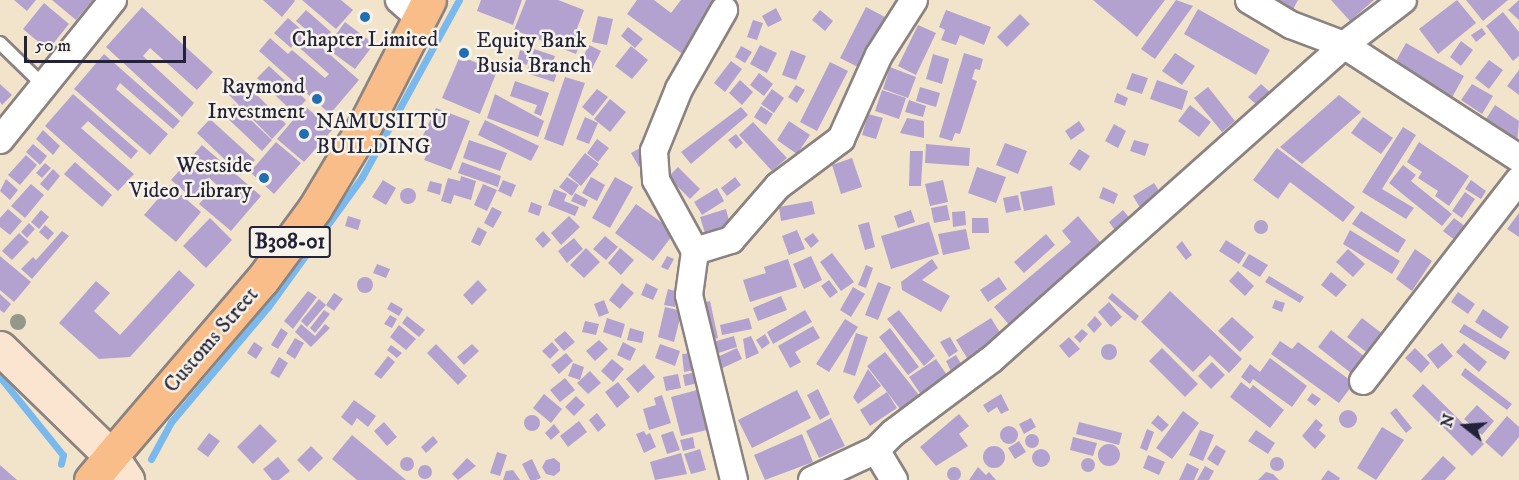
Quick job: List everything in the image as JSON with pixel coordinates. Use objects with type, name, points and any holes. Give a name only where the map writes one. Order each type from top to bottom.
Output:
[{"type":"highway","name":"Customs Street","points":[[110,472],[315,208],[366,123],[416,6]]},
{"type":"main road","points":[[0,348],[110,472]]},
{"type":"street","points":[[0,140],[113,0]]},
{"type":"street","points":[[695,251],[731,240],[778,186],[841,139],[879,55],[914,0]]},
{"type":"street","points":[[1249,0],[1291,25],[1344,45],[1519,158]]},
{"type":"street","points":[[812,480],[876,450],[892,433],[992,359],[1344,45],[1403,0]]},
{"type":"street","points":[[724,10],[679,89],[654,151],[656,180],[695,251],[689,295],[734,480]]},
{"type":"street","points":[[1363,381],[1519,180]]},
{"type":"street","points":[[876,450],[894,480]]},
{"type":"lane","points":[[0,43],[44,86]]},
{"type":"building","points":[[14,0],[36,0],[27,11]]},
{"type":"building","points":[[52,0],[93,0],[76,20]]},
{"type":"building","points":[[263,0],[294,0],[295,1],[282,17]]},
{"type":"building","points":[[302,0],[341,0],[353,10],[336,29]]},
{"type":"building","points":[[481,0],[522,0],[513,25],[477,11]]},
{"type":"building","points":[[526,0],[558,0],[584,10],[575,34],[583,37],[576,54],[514,30]]},
{"type":"building","points":[[637,0],[654,0],[671,13],[681,0],[724,0],[684,55],[627,14]]},
{"type":"building","points":[[1093,0],[1165,0],[1137,37]]},
{"type":"building","points":[[1176,0],[1193,6],[1155,59],[1141,49]]},
{"type":"building","points":[[1253,0],[1298,0],[1288,19]]},
{"type":"building","points":[[1331,0],[1374,0],[1350,21]]},
{"type":"building","points":[[1457,0],[1476,23],[1438,54],[1419,29]]},
{"type":"building","points":[[1466,0],[1508,0],[1483,21]]},
{"type":"building","points":[[1519,0],[1519,20],[1508,10]]},
{"type":"building","points":[[44,3],[69,24],[48,50],[23,29]]},
{"type":"building","points":[[142,7],[213,72],[197,90],[150,48],[143,56],[194,103],[182,117],[106,47]]},
{"type":"building","points":[[866,7],[885,17],[860,68],[840,58]]},
{"type":"building","points":[[776,8],[782,20],[768,27],[762,16]]},
{"type":"building","points":[[1198,9],[1270,50],[1256,75],[1184,34]]},
{"type":"building","points":[[306,10],[331,32],[322,43],[296,21]]},
{"type":"building","points":[[820,10],[833,21],[825,31],[812,20]]},
{"type":"building","points":[[946,10],[991,27],[984,45],[960,35],[956,45],[941,40],[945,30],[939,27]]},
{"type":"building","points":[[1503,12],[1519,32],[1519,56],[1513,61],[1486,26]]},
{"type":"building","points":[[1020,14],[1030,24],[1007,47],[997,37]]},
{"type":"building","points":[[598,16],[613,19],[607,45],[592,42]]},
{"type":"building","points":[[288,18],[359,80],[330,114],[259,51],[270,38],[288,54],[292,50],[325,78],[329,74],[294,43],[291,48],[274,33]]},
{"type":"building","points":[[753,20],[763,23],[757,40],[747,37]]},
{"type":"building","points":[[345,22],[374,44],[355,69],[326,48]]},
{"type":"building","points":[[918,25],[936,33],[916,75],[898,66]]},
{"type":"building","points":[[628,27],[643,39],[635,48],[621,36]]},
{"type":"building","points":[[1482,28],[1486,34],[1476,42],[1471,35]]},
{"type":"building","points":[[1461,41],[1473,50],[1461,66],[1450,57]]},
{"type":"building","points":[[1406,43],[1464,76],[1450,101],[1392,68]]},
{"type":"building","points":[[589,45],[601,51],[592,69],[580,63]]},
{"type":"building","points":[[760,45],[777,53],[767,73],[750,64]]},
{"type":"building","points":[[631,46],[648,60],[632,79],[615,66]]},
{"type":"building","points":[[741,46],[752,52],[745,63],[735,57]]},
{"type":"building","points":[[534,49],[555,56],[550,70],[557,73],[554,82],[526,73]]},
{"type":"building","points":[[520,50],[530,53],[527,65],[517,62]]},
{"type":"building","points":[[791,50],[806,56],[796,80],[782,75]]},
{"type":"building","points":[[964,53],[983,59],[980,70],[975,69],[972,79],[977,81],[960,134],[955,133],[952,141],[939,137]]},
{"type":"building","points":[[1175,53],[1195,66],[1182,85],[1162,71]]},
{"type":"building","points":[[104,54],[180,121],[173,129],[120,83],[116,89],[168,134],[150,155],[74,89]]},
{"type":"building","points":[[933,54],[949,59],[942,84],[926,79]]},
{"type":"building","points":[[460,56],[497,71],[480,114],[442,98]]},
{"type":"building","points":[[1489,60],[1503,70],[1489,89],[1475,78]]},
{"type":"building","points":[[731,61],[742,69],[725,92],[714,83]]},
{"type":"building","points":[[830,62],[848,71],[817,131],[800,122]]},
{"type":"building","points":[[269,66],[306,100],[294,113],[257,78]]},
{"type":"building","points":[[890,67],[916,77],[908,98],[883,89]]},
{"type":"building","points":[[1519,70],[1519,95],[1507,86]]},
{"type":"building","points":[[759,73],[773,84],[764,96],[750,85]]},
{"type":"building","points":[[1132,73],[1148,78],[1142,94],[1126,89]]},
{"type":"building","points":[[565,77],[585,83],[563,146],[544,139]]},
{"type":"building","points":[[242,80],[286,124],[272,139],[228,94]]},
{"type":"building","points":[[740,80],[753,92],[742,105],[729,93]]},
{"type":"building","points":[[1157,80],[1188,91],[1182,110],[1150,99]]},
{"type":"building","points":[[515,81],[549,93],[541,116],[534,113],[537,105],[510,96]]},
{"type":"building","points":[[0,84],[12,95],[2,105],[0,102]]},
{"type":"building","points":[[1261,84],[1271,93],[1259,107],[1248,97]]},
{"type":"building","points":[[1472,84],[1493,96],[1482,114],[1461,100]]},
{"type":"building","points":[[796,85],[805,90],[797,103],[788,97]]},
{"type":"building","points":[[920,87],[940,93],[936,107],[916,101]]},
{"type":"building","points":[[1208,87],[1235,121],[1222,132],[1194,98]]},
{"type":"building","points":[[597,89],[608,97],[593,116],[582,107]]},
{"type":"building","points":[[772,89],[784,98],[774,113],[761,104]]},
{"type":"building","points":[[882,90],[906,98],[899,119],[875,111]]},
{"type":"building","points":[[1117,93],[1128,98],[1125,106],[1114,102]]},
{"type":"building","points":[[73,94],[138,151],[131,159],[88,121],[81,128],[134,174],[118,191],[45,126]]},
{"type":"building","points":[[495,94],[544,121],[538,137],[487,118]]},
{"type":"building","points":[[1339,95],[1361,112],[1302,164],[1280,147]]},
{"type":"building","points":[[610,99],[626,112],[610,132],[594,119]]},
{"type":"building","points":[[909,100],[926,106],[923,117],[905,112]]},
{"type":"building","points":[[234,104],[272,140],[262,151],[224,115]]},
{"type":"building","points":[[1190,105],[1211,122],[1199,137],[1178,121]]},
{"type":"building","points":[[1495,105],[1519,121],[1517,144],[1484,122]]},
{"type":"building","name":"NAMUSIITU BUILDING","points":[[305,106],[332,130],[304,162],[277,139]]},
{"type":"building","points":[[761,106],[773,114],[766,125],[754,117]]},
{"type":"building","points":[[741,107],[748,115],[691,164],[681,152]]},
{"type":"building","points":[[436,108],[470,121],[451,170],[424,160],[427,154],[416,150]]},
{"type":"building","points":[[868,114],[883,118],[876,139],[862,135]]},
{"type":"building","points":[[585,117],[598,123],[589,144],[576,139]]},
{"type":"building","points":[[1363,117],[1393,138],[1381,154],[1351,133]]},
{"type":"building","points":[[907,118],[924,121],[924,138],[900,133]]},
{"type":"building","points":[[210,119],[255,160],[241,175],[197,133]]},
{"type":"building","points":[[485,120],[539,146],[531,161],[478,135]]},
{"type":"building","points":[[789,121],[810,135],[797,154],[777,140]]},
{"type":"building","points":[[1079,121],[1085,130],[1071,140],[1065,131]]},
{"type":"building","points":[[753,122],[787,158],[772,171],[739,135]]},
{"type":"building","points":[[1114,124],[1126,131],[1118,148],[1105,141]]},
{"type":"building","points":[[1403,127],[1416,135],[1382,189],[1414,208],[1406,219],[1362,192]]},
{"type":"building","points":[[43,130],[60,146],[53,155],[36,139]]},
{"type":"building","points":[[736,134],[743,143],[736,149],[728,140]]},
{"type":"building","points":[[597,139],[609,148],[598,162],[587,153]]},
{"type":"building","points":[[469,140],[507,153],[500,171],[463,158]]},
{"type":"building","points":[[1134,140],[1149,144],[1145,156],[1130,151]]},
{"type":"building","points":[[276,142],[301,163],[274,194],[250,172]]},
{"type":"building","points":[[1419,142],[1469,176],[1449,206],[1435,196],[1438,191],[1418,178],[1422,172],[1407,162]]},
{"type":"building","points":[[1005,143],[1027,151],[1018,174],[996,165]]},
{"type":"building","points":[[33,144],[47,156],[40,165],[26,152]]},
{"type":"building","points":[[926,144],[970,148],[969,166],[925,163]]},
{"type":"building","points":[[202,145],[261,196],[231,231],[199,204],[210,192],[219,200],[225,192],[209,178],[192,198],[171,180]]},
{"type":"building","points":[[642,147],[649,161],[639,167],[631,153]]},
{"type":"building","points":[[1277,148],[1355,207],[1343,222],[1290,182],[1278,199],[1253,180]]},
{"type":"building","points":[[1079,149],[1090,156],[1080,171],[1069,164]]},
{"type":"building","points":[[910,151],[923,151],[921,186],[909,186]]},
{"type":"building","points":[[585,153],[599,164],[581,186],[568,175]]},
{"type":"building","points":[[26,155],[37,165],[20,185],[8,175]]},
{"type":"building","points":[[852,158],[862,187],[841,194],[832,165]]},
{"type":"building","points":[[75,162],[112,195],[102,207],[64,174]]},
{"type":"building","points":[[462,162],[501,176],[498,187],[458,173]]},
{"type":"building","points":[[45,163],[51,168],[42,178],[36,173]]},
{"type":"building","points":[[1403,165],[1416,175],[1411,181],[1452,214],[1442,226],[1389,183]]},
{"type":"building","points":[[678,167],[700,189],[690,199],[668,177]]},
{"type":"building","points":[[977,167],[1006,177],[996,203],[968,193]]},
{"type":"building","points":[[53,169],[60,176],[48,191],[40,184]]},
{"type":"building","points":[[461,176],[476,181],[471,200],[454,195],[451,204],[441,201],[448,178],[460,181]]},
{"type":"building","points":[[567,177],[579,185],[572,196],[559,187]]},
{"type":"building","points":[[591,177],[605,185],[597,201],[582,193]]},
{"type":"building","points":[[615,177],[633,187],[610,228],[592,218]]},
{"type":"building","points":[[735,177],[741,185],[727,196],[721,188]]},
{"type":"building","points":[[6,179],[18,190],[10,200],[0,191]]},
{"type":"building","points":[[383,180],[396,188],[386,205],[372,197]]},
{"type":"building","points":[[503,180],[516,185],[511,197],[498,191]]},
{"type":"building","points":[[943,180],[948,202],[930,206],[925,184]]},
{"type":"building","points":[[1471,180],[1486,191],[1481,199],[1465,189]]},
{"type":"building","points":[[430,181],[442,184],[440,195],[427,191]]},
{"type":"building","points":[[1154,183],[1163,197],[1142,211],[1133,196]]},
{"type":"building","points":[[31,184],[44,195],[25,218],[11,206]]},
{"type":"building","points":[[483,184],[497,190],[487,211],[474,205]]},
{"type":"building","points":[[170,185],[201,212],[176,242],[144,215]]},
{"type":"building","points":[[1052,186],[1055,205],[1024,211],[1020,192]]},
{"type":"building","points":[[1103,187],[1118,194],[1114,204],[1099,198]]},
{"type":"building","points":[[408,188],[414,190],[416,196],[414,202],[408,204],[402,202],[400,196],[402,190]]},
{"type":"building","points":[[717,188],[724,201],[702,215],[694,202]]},
{"type":"building","points":[[554,189],[567,194],[564,201],[579,207],[575,216],[548,205]]},
{"type":"building","points":[[1465,192],[1475,199],[1462,218],[1452,211]]},
{"type":"building","points":[[575,193],[588,200],[585,207],[571,201]]},
{"type":"building","points":[[1018,195],[1021,210],[1006,213],[1003,198]]},
{"type":"building","points":[[812,201],[815,214],[781,221],[779,207]]},
{"type":"building","points":[[531,202],[542,206],[539,216],[528,212]]},
{"type":"building","points":[[636,204],[675,232],[653,261],[615,233]]},
{"type":"building","points":[[947,205],[950,220],[934,223],[931,208]]},
{"type":"building","points":[[492,207],[502,212],[493,228],[484,223]]},
{"type":"building","points":[[8,209],[22,221],[10,235],[0,227],[0,218]]},
{"type":"building","points":[[726,209],[732,233],[707,240],[700,217]]},
{"type":"building","points":[[41,210],[49,217],[39,229],[31,222]]},
{"type":"building","points":[[911,210],[915,222],[898,228],[894,216]]},
{"type":"building","points":[[1123,210],[1132,221],[1117,233],[1109,222]]},
{"type":"building","points":[[965,211],[966,225],[953,227],[952,212]]},
{"type":"building","points":[[1361,211],[1406,240],[1398,253],[1352,224]]},
{"type":"building","points":[[1519,213],[1519,237],[1507,229]]},
{"type":"building","points":[[348,216],[361,220],[358,230],[345,226]]},
{"type":"building","points":[[569,216],[580,227],[561,245],[551,233]]},
{"type":"building","points":[[1078,216],[1105,248],[1011,327],[994,307],[1071,242],[1062,231]]},
{"type":"building","points":[[210,218],[232,240],[206,268],[183,246]]},
{"type":"building","points":[[972,218],[988,218],[989,233],[972,233]]},
{"type":"building","points":[[1454,218],[1470,230],[1460,244],[1443,231]]},
{"type":"building","points":[[1258,220],[1264,220],[1268,227],[1264,234],[1258,234],[1254,230],[1254,224]]},
{"type":"building","points":[[869,222],[875,247],[865,250],[858,225]]},
{"type":"building","points":[[929,222],[939,254],[891,269],[881,236]]},
{"type":"building","points":[[29,223],[35,229],[27,238],[21,232]]},
{"type":"building","points":[[45,225],[54,233],[48,240],[39,232]]},
{"type":"building","points":[[478,227],[487,232],[480,246],[471,242]]},
{"type":"building","points":[[966,229],[970,249],[943,255],[938,234]]},
{"type":"building","points":[[797,230],[805,249],[789,255],[782,236]]},
{"type":"building","points":[[1350,230],[1400,261],[1392,274],[1343,244]]},
{"type":"building","points":[[62,231],[69,236],[32,279],[21,269],[33,257],[36,260]]},
{"type":"building","points":[[543,231],[551,240],[543,248],[535,239]]},
{"type":"building","points":[[19,233],[29,242],[12,260],[2,251]]},
{"type":"building","points":[[813,233],[819,241],[811,248],[804,239]]},
{"type":"building","points":[[1046,234],[1055,245],[1024,273],[1014,262]]},
{"type":"building","points":[[605,236],[618,247],[606,260],[593,249]]},
{"type":"building","points":[[574,238],[583,249],[567,263],[558,251]]},
{"type":"building","points":[[1226,240],[1246,253],[1239,264],[1219,251]]},
{"type":"building","points":[[1182,241],[1192,255],[1186,260],[1176,247]]},
{"type":"building","points":[[586,248],[600,262],[584,278],[570,265]]},
{"type":"building","points":[[620,248],[634,260],[621,275],[608,263]]},
{"type":"building","points":[[1348,249],[1365,264],[1353,277],[1336,262]]},
{"type":"building","points":[[1415,249],[1432,261],[1412,291],[1396,279]]},
{"type":"building","points":[[832,253],[854,282],[841,291],[820,262]]},
{"type":"building","points":[[1249,254],[1268,265],[1260,277],[1242,266]]},
{"type":"building","points":[[0,256],[31,282],[14,302],[0,290]]},
{"type":"building","points":[[667,256],[674,259],[668,270],[661,267]]},
{"type":"building","points":[[811,256],[822,280],[804,289],[793,264]]},
{"type":"building","points":[[788,259],[797,287],[750,302],[743,280],[766,273],[764,267]]},
{"type":"building","points":[[932,259],[938,268],[922,280],[950,296],[941,312],[902,290],[901,282]]},
{"type":"building","points":[[377,264],[390,269],[386,278],[373,273]]},
{"type":"building","points":[[866,265],[873,268],[866,288],[858,285]]},
{"type":"building","points":[[179,270],[195,285],[130,357],[99,359],[59,323],[96,281],[110,293],[94,311],[120,335]]},
{"type":"building","points":[[1238,271],[1254,286],[1245,296],[1229,281]]},
{"type":"building","points":[[1331,272],[1347,285],[1336,297],[1321,285]]},
{"type":"building","points":[[1269,276],[1304,297],[1300,303],[1265,282]]},
{"type":"building","points":[[365,277],[373,285],[365,293],[357,285]]},
{"type":"building","points":[[999,277],[1007,289],[988,302],[980,290]]},
{"type":"building","points":[[478,280],[487,290],[472,305],[463,295]]},
{"type":"building","points":[[829,280],[838,292],[830,298],[821,286]]},
{"type":"building","points":[[878,282],[891,287],[878,320],[865,315]]},
{"type":"building","points":[[622,283],[634,293],[620,309],[609,300]]},
{"type":"building","points":[[646,283],[658,289],[653,300],[641,295]]},
{"type":"building","points":[[853,287],[865,294],[851,317],[840,310]]},
{"type":"building","points":[[668,289],[679,292],[675,307],[664,305]]},
{"type":"building","points":[[308,291],[317,297],[293,329],[284,321]]},
{"type":"building","points":[[1170,291],[1242,359],[1229,373],[1210,355],[1193,372],[1141,322]]},
{"type":"building","points":[[1458,292],[1475,304],[1468,314],[1451,302]]},
{"type":"building","points":[[334,293],[343,299],[334,311],[326,305]]},
{"type":"building","points":[[1112,293],[1139,316],[1135,321],[1108,298]]},
{"type":"building","points":[[0,294],[11,304],[4,313],[0,310]]},
{"type":"building","points":[[781,296],[787,310],[758,321],[753,308]]},
{"type":"building","points":[[319,299],[326,305],[307,327],[301,321]]},
{"type":"building","points":[[604,300],[609,313],[599,317],[594,304]]},
{"type":"building","points":[[1275,300],[1285,303],[1282,312],[1272,308]]},
{"type":"building","points":[[710,301],[718,338],[704,342],[696,304]]},
{"type":"building","points":[[391,302],[403,309],[399,316],[387,309]]},
{"type":"building","points":[[1109,302],[1122,317],[1111,327],[1098,312]]},
{"type":"building","points":[[665,307],[682,311],[674,342],[658,337]]},
{"type":"building","points":[[1483,309],[1509,327],[1501,339],[1475,322]]},
{"type":"building","points":[[324,310],[330,314],[315,333],[310,328]]},
{"type":"building","points":[[805,310],[812,322],[773,344],[767,332]]},
{"type":"building","points":[[899,310],[935,356],[924,366],[887,319]]},
{"type":"building","points":[[390,315],[397,319],[392,328],[384,324]]},
{"type":"building","points":[[407,316],[425,330],[419,337],[402,323]]},
{"type":"building","points":[[1095,316],[1102,324],[1094,333],[1087,325]]},
{"type":"building","points":[[1232,317],[1254,337],[1240,352],[1218,331]]},
{"type":"building","points":[[607,318],[625,324],[621,338],[603,332]]},
{"type":"building","points":[[749,318],[752,329],[722,335],[720,325]]},
{"type":"building","points":[[991,318],[1007,344],[972,366],[956,340]]},
{"type":"building","points":[[1362,318],[1384,335],[1370,355],[1347,337]]},
{"type":"building","points":[[845,319],[858,327],[829,372],[816,364]]},
{"type":"building","points":[[585,321],[599,324],[596,335],[582,332]]},
{"type":"building","points":[[301,324],[315,336],[325,324],[330,328],[311,347],[295,332]]},
{"type":"building","points":[[1464,324],[1510,352],[1505,360],[1459,332]]},
{"type":"building","points":[[399,325],[416,339],[406,350],[390,337]]},
{"type":"building","points":[[813,326],[820,338],[795,352],[801,362],[790,368],[778,346]]},
{"type":"building","points":[[281,328],[288,333],[278,349],[271,345]]},
{"type":"building","points":[[630,328],[644,332],[642,343],[627,340]]},
{"type":"building","points":[[890,328],[919,367],[908,375],[879,337]]},
{"type":"building","points":[[1082,329],[1088,334],[1080,343],[1074,337]]},
{"type":"building","points":[[1331,330],[1369,360],[1356,377],[1318,347]]},
{"type":"building","points":[[565,331],[575,342],[564,351],[554,340]]},
{"type":"building","points":[[856,333],[868,337],[855,376],[843,372]]},
{"type":"building","points":[[765,334],[770,343],[762,349],[756,340]]},
{"type":"building","points":[[734,336],[737,347],[709,356],[706,344]]},
{"type":"building","points":[[751,336],[759,353],[746,359],[743,339]]},
{"type":"building","points":[[950,337],[958,351],[949,357],[940,342]]},
{"type":"building","points":[[1069,337],[1080,349],[1069,358],[1059,346]]},
{"type":"building","points":[[295,338],[304,343],[295,359],[286,353]]},
{"type":"building","points":[[599,340],[608,349],[595,361],[586,351]]},
{"type":"building","points":[[1280,341],[1292,349],[1298,342],[1354,383],[1339,403],[1271,354]]},
{"type":"building","points":[[254,342],[263,348],[256,359],[247,353]]},
{"type":"building","points":[[552,342],[559,350],[550,359],[542,351]]},
{"type":"building","points":[[623,342],[636,349],[630,361],[617,355]]},
{"type":"building","points":[[1442,343],[1453,356],[1438,369],[1427,355]]},
{"type":"building","points":[[1464,343],[1487,362],[1479,372],[1456,352]]},
{"type":"building","points":[[436,344],[467,376],[458,385],[427,353]]},
{"type":"building","points":[[472,344],[479,351],[464,365],[457,357]]},
{"type":"building","points":[[660,344],[680,351],[675,366],[655,358]]},
{"type":"building","points":[[1109,344],[1117,352],[1109,360],[1101,352]]},
{"type":"building","points":[[391,345],[402,353],[397,358],[387,350]]},
{"type":"building","points":[[737,348],[742,359],[716,371],[711,360]]},
{"type":"building","points":[[1162,348],[1198,384],[1185,397],[1149,361]]},
{"type":"building","points":[[1415,348],[1430,363],[1421,373],[1405,358]]},
{"type":"building","points":[[885,352],[922,399],[904,414],[867,366]]},
{"type":"building","points":[[566,353],[573,361],[559,374],[551,365]]},
{"type":"building","points":[[693,353],[695,370],[684,372],[682,354]]},
{"type":"building","points":[[956,355],[964,369],[953,375],[946,361]]},
{"type":"building","points":[[388,356],[395,362],[381,379],[374,374]]},
{"type":"building","points":[[279,357],[288,363],[279,378],[270,373]]},
{"type":"building","points":[[1270,358],[1307,386],[1292,407],[1253,379],[1250,384],[1241,377],[1250,364],[1260,372]]},
{"type":"building","points":[[612,359],[624,369],[613,382],[601,371]]},
{"type":"building","points":[[936,359],[951,381],[924,399],[909,377]]},
{"type":"building","points":[[1212,362],[1225,375],[1211,389],[1198,376]]},
{"type":"building","points":[[573,363],[584,367],[580,380],[568,376]]},
{"type":"building","points":[[644,364],[655,377],[638,393],[626,379]]},
{"type":"building","points":[[1465,368],[1512,404],[1507,410],[1461,375]]},
{"type":"building","points":[[868,369],[881,386],[858,404],[853,397]]},
{"type":"building","points":[[590,371],[601,383],[588,394],[577,383]]},
{"type":"building","points":[[696,372],[698,383],[685,386],[683,375]]},
{"type":"building","points":[[678,374],[681,388],[666,391],[663,377]]},
{"type":"building","points":[[565,378],[575,390],[560,402],[550,390]]},
{"type":"building","points":[[618,382],[630,397],[617,408],[605,392]]},
{"type":"building","points":[[1241,382],[1250,389],[1253,385],[1284,410],[1270,428],[1230,397]]},
{"type":"building","points":[[1423,384],[1484,444],[1472,456],[1412,396]]},
{"type":"building","points":[[818,389],[830,414],[820,420],[807,395]]},
{"type":"building","points":[[697,390],[707,430],[681,436],[671,397]]},
{"type":"building","points":[[797,390],[811,418],[752,448],[738,420]]},
{"type":"building","points":[[887,392],[897,408],[870,426],[860,410]]},
{"type":"building","points":[[1312,393],[1321,399],[1315,406],[1307,400]]},
{"type":"building","points":[[544,394],[562,409],[551,423],[533,408]]},
{"type":"building","points":[[1001,394],[1009,410],[1001,414],[997,407],[988,413],[983,405]]},
{"type":"building","points":[[662,395],[671,423],[649,430],[643,409],[656,405],[654,398]]},
{"type":"building","points":[[576,396],[585,405],[574,416],[565,407]]},
{"type":"building","points":[[354,400],[376,416],[368,427],[357,418],[352,426],[341,417]]},
{"type":"building","points":[[1477,405],[1494,421],[1482,435],[1464,419]]},
{"type":"building","points":[[1396,408],[1412,428],[1406,433],[1390,413]]},
{"type":"building","points":[[1344,410],[1352,410],[1357,415],[1355,426],[1344,428],[1339,423],[1339,415]]},
{"type":"building","points":[[1183,411],[1199,423],[1172,459],[1156,448]]},
{"type":"building","points":[[597,413],[606,425],[598,432],[589,420]]},
{"type":"building","points":[[959,414],[969,426],[959,434],[968,446],[936,466],[920,447]]},
{"type":"building","points":[[532,415],[540,423],[532,431],[524,423]]},
{"type":"building","points":[[1158,415],[1169,425],[1162,432],[1151,423]]},
{"type":"building","points":[[1507,416],[1519,427],[1519,437],[1502,457],[1485,442]]},
{"type":"building","points":[[831,418],[845,446],[819,458],[806,431]]},
{"type":"building","points":[[1031,418],[1036,427],[1024,434],[1019,424]]},
{"type":"building","points":[[1316,419],[1323,425],[1319,430],[1326,436],[1315,449],[1302,436]]},
{"type":"building","points":[[579,421],[587,432],[568,447],[560,436]]},
{"type":"building","points":[[384,422],[397,437],[387,446],[374,431]]},
{"type":"building","points":[[1079,422],[1122,433],[1119,445],[1076,434]]},
{"type":"building","points":[[260,424],[277,441],[253,464],[237,447]]},
{"type":"building","points":[[554,424],[560,432],[551,440],[545,433]]},
{"type":"building","points":[[1005,426],[1013,426],[1018,431],[1016,442],[1005,444],[1000,439],[1000,431]]},
{"type":"building","points":[[1382,427],[1404,440],[1376,480],[1357,468]]},
{"type":"building","points":[[1147,429],[1154,432],[1147,451],[1140,448]]},
{"type":"building","points":[[1200,430],[1214,435],[1203,461],[1189,455]]},
{"type":"building","points":[[1256,430],[1275,443],[1268,454],[1248,441]]},
{"type":"building","points":[[644,431],[646,435],[650,433],[656,447],[644,453],[636,434]]},
{"type":"building","points":[[673,431],[680,450],[667,454],[661,435]]},
{"type":"building","points":[[209,433],[220,441],[208,457],[197,449]]},
{"type":"building","points":[[802,434],[813,462],[765,480],[754,455]]},
{"type":"building","points":[[1032,434],[1037,436],[1039,441],[1037,446],[1032,448],[1027,446],[1025,441],[1027,436]]},
{"type":"building","points":[[352,435],[406,480],[357,480],[332,459]]},
{"type":"building","points":[[433,436],[438,442],[426,453],[421,447]]},
{"type":"building","points":[[693,437],[695,448],[683,451],[680,440]]},
{"type":"building","points":[[1073,437],[1097,443],[1093,456],[1070,450]]},
{"type":"building","points":[[1019,441],[1026,452],[1015,459],[1008,448]]},
{"type":"building","points":[[1109,444],[1117,447],[1120,455],[1117,463],[1109,466],[1101,463],[1098,455],[1101,447]]},
{"type":"building","points":[[1216,445],[1226,451],[1218,466],[1207,459]]},
{"type":"building","points":[[311,446],[323,458],[309,472],[297,460]]},
{"type":"building","points":[[994,446],[1002,449],[1005,457],[1002,465],[994,468],[986,465],[983,457],[986,449]]},
{"type":"building","points":[[700,449],[706,470],[691,474],[684,454]]},
{"type":"building","points":[[1041,449],[1047,452],[1050,458],[1047,464],[1041,467],[1035,464],[1032,458],[1035,452]]},
{"type":"building","points":[[497,452],[507,455],[500,476],[490,473]]},
{"type":"building","points":[[681,453],[687,474],[655,480],[650,462]]},
{"type":"building","points":[[1148,455],[1165,462],[1159,475],[1143,468]]},
{"type":"building","points":[[1443,456],[1456,468],[1445,480],[1421,480]]},
{"type":"building","points":[[278,457],[290,471],[279,480],[272,480],[263,469]]},
{"type":"building","points":[[407,457],[412,459],[414,464],[412,469],[407,471],[402,469],[400,464],[402,459]]},
{"type":"building","points":[[1274,457],[1280,457],[1284,464],[1280,471],[1274,471],[1270,467],[1270,461]]},
{"type":"building","points":[[467,458],[476,466],[458,480],[452,474]]},
{"type":"building","points":[[554,458],[560,463],[560,471],[554,476],[546,474],[542,467],[546,460]]},
{"type":"building","points":[[1088,458],[1093,460],[1095,465],[1093,470],[1088,472],[1083,470],[1081,465],[1083,460]]},
{"type":"building","points":[[532,459],[541,478],[536,480],[530,480],[522,464]]},
{"type":"building","points":[[1187,463],[1199,469],[1194,480],[1179,480]]},
{"type":"building","points":[[0,465],[17,480],[0,480]]},
{"type":"building","points":[[425,465],[430,467],[432,472],[430,477],[425,479],[420,477],[418,472],[420,467]]},
{"type":"building","points":[[1205,466],[1214,471],[1209,480],[1197,480]]},
{"type":"building","points":[[951,467],[957,467],[961,474],[957,481],[951,481],[947,477],[947,471]]},
{"type":"building","points":[[978,467],[986,475],[989,472],[996,480],[969,480]]},
{"type":"building","points":[[513,470],[520,480],[503,480],[506,471]]},
{"type":"building","points":[[1328,470],[1340,478],[1339,480],[1321,480]]},
{"type":"building","points":[[1266,472],[1273,474],[1279,480],[1258,480]]},
{"type":"waterway","points":[[151,459],[171,422],[268,307],[362,177],[459,0]]},
{"type":"waterway","points":[[0,377],[63,455],[61,464]]},
{"type":"place","name":"Chapter Limited","points":[[365,17]]},
{"type":"place","name":"Equity Bank Busia Branch","points":[[464,53]]},
{"type":"place","name":"Raymond Investment","points":[[317,99]]},
{"type":"place","name":"NAMUSIITU BUILDING","points":[[304,134]]},
{"type":"place","name":"Westside Video Library","points":[[264,178]]}]
